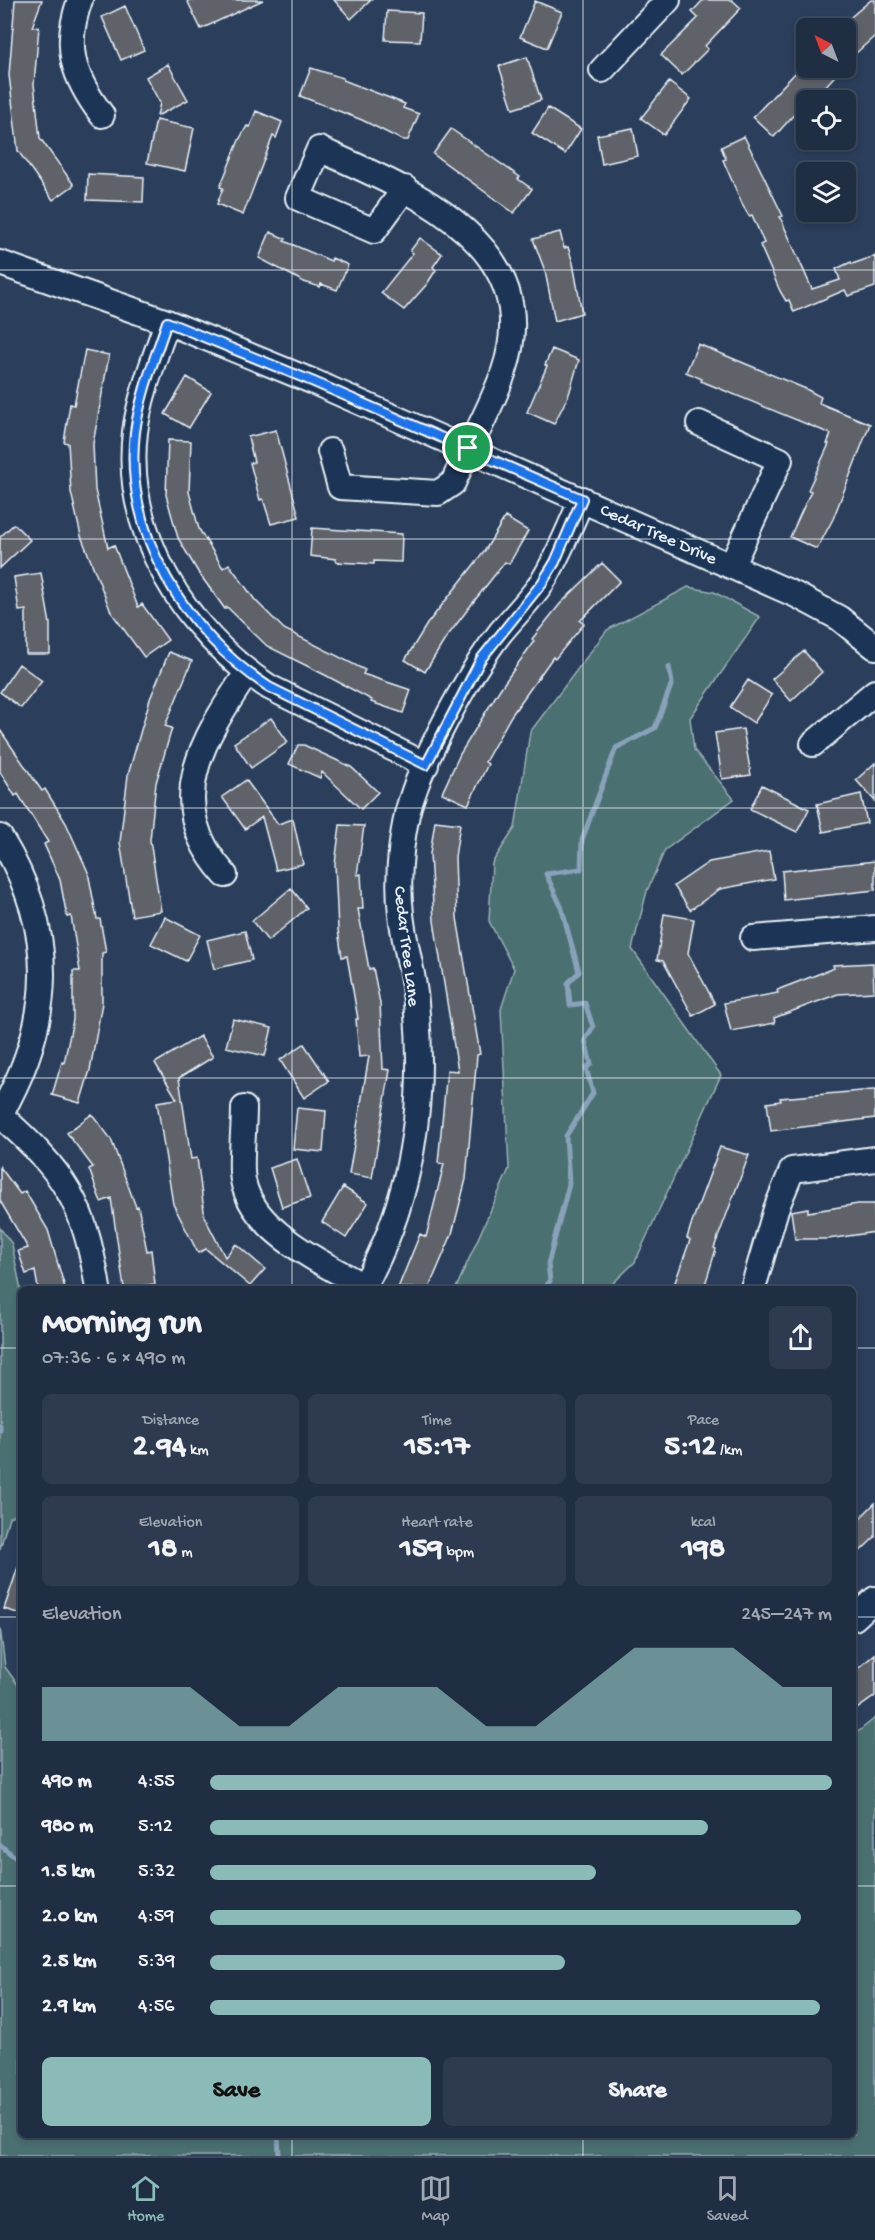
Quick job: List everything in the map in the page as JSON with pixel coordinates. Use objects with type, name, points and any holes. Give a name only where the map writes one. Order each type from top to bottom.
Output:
[{"type":"street","points":[[80,0],[72,37],[72,61],[86,94],[102,115]]},
{"type":"street","points":[[602,70],[668,0]]},
{"type":"street","points":[[330,451],[340,487],[438,493],[453,483],[504,371],[512,319],[508,294],[498,270],[472,235],[405,188]]},
{"type":"street","name":"Cedar Tree Drive","points":[[0,263],[167,322],[468,448],[732,565],[839,618],[875,647]]},
{"type":"street","points":[[167,322],[142,397],[135,431],[134,458],[143,525],[154,554],[194,617],[247,673],[269,687],[426,765]]},
{"type":"street","points":[[699,423],[780,460],[732,565]]},
{"type":"street","name":"Cedar Tree Lane","points":[[365,1286],[394,1224],[405,1188],[419,1091],[416,1001],[401,915],[399,886],[400,853],[408,813],[426,765],[481,659],[542,583],[555,562],[582,499]]},
{"type":"street","points":[[225,875],[208,856],[197,836],[192,814],[192,792],[206,740],[247,673]]},
{"type":"street","points":[[813,744],[875,692]]},
{"type":"street","points":[[0,837],[23,883],[36,918],[42,953],[40,1017],[30,1053],[16,1087],[0,1115],[38,1148],[74,1197],[90,1244],[98,1286]]},
{"type":"street","points":[[753,938],[875,928]]},
{"type":"street","points":[[244,1108],[242,1174],[246,1192],[256,1208],[270,1227],[290,1243],[361,1286]]},
{"type":"street","points":[[754,1286],[776,1209],[792,1170],[875,1159]]},
{"type":"street","points":[[856,1616],[875,1599]]},
{"type":"green space","points":[[688,587],[714,592],[760,617],[690,718],[694,750],[734,799],[665,850],[647,891],[632,949],[721,1075],[635,1262],[610,1286],[457,1286],[509,1169],[501,1009],[514,969],[489,921],[492,863],[515,828],[530,732],[607,630]]},
{"type":"green space","points":[[0,1228],[12,1244],[20,1286],[18,1286],[18,1514],[9,1517],[0,1549]]},
{"type":"green space","points":[[0,1627],[5,1667],[18,1685],[18,2138],[856,2138],[856,1733],[875,1718],[875,2156],[0,2156]]},
{"type":"building","points":[[15,0],[42,0],[32,27],[39,27],[34,84],[40,138],[74,185],[53,200],[18,151],[9,75]]},
{"type":"building","points":[[187,0],[263,0],[201,29]]},
{"type":"building","points":[[334,0],[371,0],[351,19]]},
{"type":"building","points":[[703,0],[732,0],[741,8],[705,46],[708,49],[682,75],[661,55],[698,18],[692,12]]},
{"type":"building","points":[[871,0],[875,0],[875,36],[856,53],[856,18],[850,18]]},
{"type":"building","points":[[535,1],[562,12],[547,48],[520,37]]},
{"type":"building","points":[[125,6],[144,50],[121,60],[102,17]]},
{"type":"building","points":[[387,11],[422,13],[420,41],[385,40]]},
{"type":"building","points":[[527,57],[541,100],[513,109],[499,66]]},
{"type":"building","points":[[168,64],[188,100],[157,116],[160,103],[146,77]]},
{"type":"building","points":[[311,68],[343,78],[343,80],[405,104],[403,108],[419,114],[408,140],[402,140],[362,120],[300,96]]},
{"type":"building","points":[[796,72],[796,78],[833,78],[822,90],[796,90],[796,112],[774,137],[753,117]]},
{"type":"building","points":[[669,82],[691,99],[664,135],[641,118]]},
{"type":"building","points":[[548,108],[581,129],[565,154],[532,133]]},
{"type":"building","points":[[256,111],[282,122],[276,138],[273,136],[243,215],[217,204],[223,188],[220,187],[239,140],[247,126],[250,127]]},
{"type":"building","points":[[156,120],[194,128],[185,171],[147,163]]},
{"type":"building","points":[[633,128],[638,156],[602,164],[597,135]]},
{"type":"building","points":[[451,129],[520,177],[518,179],[532,189],[514,213],[433,154]]},
{"type":"building","points":[[744,136],[783,216],[780,217],[812,289],[840,280],[836,269],[851,262],[852,264],[875,256],[875,287],[848,296],[845,290],[794,312],[789,300],[786,301],[780,291],[760,245],[764,243],[752,215],[749,216],[743,206],[723,160],[726,159],[721,147]]},
{"type":"building","points":[[88,174],[144,177],[143,202],[87,200]]},
{"type":"building","points":[[270,232],[286,239],[284,241],[331,261],[332,258],[348,265],[337,290],[321,284],[320,287],[304,282],[259,258]]},
{"type":"building","points":[[560,232],[564,248],[568,247],[573,263],[582,313],[555,321],[545,271],[533,239]]},
{"type":"building","points":[[420,238],[442,254],[433,267],[436,270],[427,284],[404,310],[381,293],[413,253],[410,251]]},
{"type":"building","points":[[698,344],[806,389],[821,397],[819,403],[870,424],[833,519],[817,549],[790,537],[811,491],[808,490],[829,444],[827,444],[831,434],[701,381],[702,379],[686,372]]},
{"type":"building","points":[[552,349],[579,360],[569,394],[554,424],[527,412]]},
{"type":"building","points":[[85,350],[109,355],[93,444],[95,490],[108,548],[114,545],[138,607],[142,604],[168,640],[144,657],[111,612],[81,536],[71,492],[68,443],[64,442],[70,404],[74,405]]},
{"type":"building","points":[[187,377],[211,392],[189,428],[165,414]]},
{"type":"building","points":[[276,430],[299,517],[271,524],[263,499],[260,500],[250,463],[254,462],[248,437]]},
{"type":"building","points":[[168,440],[191,441],[189,492],[199,529],[223,568],[229,564],[255,600],[284,629],[365,670],[363,674],[411,690],[403,713],[371,702],[372,700],[267,646],[227,607],[225,609],[198,572],[178,538],[166,495]]},
{"type":"building","points":[[505,517],[528,531],[509,564],[505,562],[475,600],[446,638],[425,672],[405,660],[427,624],[484,552]]},
{"type":"building","points":[[14,524],[30,540],[0,568],[0,537]]},
{"type":"building","points":[[312,528],[402,534],[401,562],[374,561],[374,564],[336,562],[336,559],[310,556]]},
{"type":"building","points":[[602,563],[620,581],[580,621],[584,624],[555,659],[553,657],[511,716],[485,762],[488,764],[468,805],[442,793],[460,754],[500,689],[534,641],[532,639],[560,604]]},
{"type":"building","points":[[41,573],[50,624],[50,654],[26,654],[26,610],[19,611],[14,577]]},
{"type":"building","points":[[804,651],[822,672],[791,701],[772,679]]},
{"type":"building","points":[[169,652],[192,661],[165,726],[172,728],[156,783],[150,840],[161,911],[132,916],[120,842],[128,775],[150,699]]},
{"type":"building","points":[[19,664],[42,681],[21,708],[0,692]]},
{"type":"building","points":[[748,680],[772,695],[754,723],[730,707]]},
{"type":"building","points":[[271,718],[288,742],[251,768],[234,743]]},
{"type":"building","points":[[743,729],[751,775],[722,779],[715,733]]},
{"type":"building","points":[[0,730],[42,791],[45,789],[66,823],[88,872],[97,919],[100,919],[106,952],[102,953],[102,1003],[90,1070],[80,1103],[52,1095],[62,1062],[64,1063],[73,1020],[73,971],[80,971],[71,916],[67,917],[60,880],[44,844],[48,842],[18,794],[15,796],[0,772]]},
{"type":"building","points":[[298,745],[304,745],[351,767],[378,792],[361,809],[322,772],[320,778],[289,764]]},
{"type":"building","points":[[875,763],[875,801],[856,780]]},
{"type":"building","points":[[246,780],[278,824],[293,819],[303,864],[276,870],[262,817],[245,829],[222,797]]},
{"type":"building","points":[[762,785],[809,809],[797,832],[750,809]]},
{"type":"building","points":[[861,794],[867,823],[823,832],[817,804]]},
{"type":"building","points":[[435,821],[460,824],[455,857],[457,918],[480,1054],[477,1055],[466,1179],[452,1234],[430,1286],[399,1286],[420,1234],[426,1237],[444,1164],[438,1163],[447,1070],[458,1071],[434,921],[430,854]]},
{"type":"building","points":[[340,825],[364,826],[357,875],[361,874],[363,909],[358,909],[369,969],[373,968],[380,1003],[383,1069],[390,1070],[372,1178],[349,1174],[369,1056],[359,1057],[356,1019],[358,1019],[347,956],[342,957],[338,930],[335,864]]},
{"type":"building","points":[[769,851],[774,879],[720,889],[690,910],[674,886],[709,862]]},
{"type":"building","points":[[875,861],[875,890],[784,900],[782,871]]},
{"type":"building","points":[[291,888],[307,908],[268,941],[252,921]]},
{"type":"building","points":[[664,914],[694,919],[688,953],[715,1004],[693,1016],[663,961],[657,960]]},
{"type":"building","points":[[165,917],[200,935],[186,961],[151,944]]},
{"type":"building","points":[[245,931],[252,960],[214,969],[207,940]]},
{"type":"building","points":[[873,963],[874,992],[838,994],[774,1018],[775,1023],[731,1031],[724,1003],[778,993],[777,990],[834,968],[833,965]]},
{"type":"building","points":[[233,1019],[272,1028],[265,1056],[226,1047]]},
{"type":"building","points":[[200,1036],[213,1057],[179,1078],[191,1159],[197,1158],[205,1218],[225,1257],[236,1244],[265,1269],[250,1286],[206,1249],[198,1253],[173,1204],[157,1102],[177,1099],[155,1063]]},
{"type":"building","points":[[304,1044],[329,1081],[304,1098],[280,1060]]},
{"type":"building","points":[[875,1090],[875,1118],[771,1131],[767,1103],[781,1101],[780,1098]]},
{"type":"building","points":[[297,1108],[326,1111],[323,1152],[293,1149]]},
{"type":"building","points":[[92,1114],[111,1139],[136,1207],[138,1206],[147,1251],[151,1250],[155,1284],[124,1286],[111,1198],[101,1202],[89,1169],[93,1167],[67,1133]]},
{"type":"building","points":[[720,1147],[749,1155],[714,1248],[716,1249],[705,1286],[674,1286],[690,1240],[687,1238]]},
{"type":"building","points":[[297,1159],[310,1198],[282,1207],[270,1168]]},
{"type":"building","points":[[0,1167],[20,1194],[25,1191],[48,1230],[64,1286],[38,1286],[35,1271],[26,1274],[18,1251],[28,1248],[0,1201]]},
{"type":"building","points":[[343,1187],[368,1203],[346,1238],[322,1222]]},
{"type":"building","points":[[858,1204],[874,1204],[875,1232],[828,1239],[795,1239],[791,1211],[808,1208],[808,1212]]},
{"type":"building","points":[[875,1503],[875,1537],[856,1555],[856,1522]]},
{"type":"building","points":[[18,1567],[18,1613],[4,1609]]},
{"type":"building","points":[[875,1654],[875,1696],[856,1710],[856,1670]]},
{"type":"waterway","points":[[546,1286],[550,1281],[548,1264],[569,1184],[566,1136],[593,1093],[586,1068],[591,1064],[585,1040],[593,1027],[585,1003],[570,1005],[568,983],[579,972],[561,906],[546,874],[581,869],[582,840],[616,748],[655,728],[672,683],[669,667]]},
{"type":"waterway","points":[[0,1425],[0,1430]]},
{"type":"waterway","points":[[0,1845],[18,1860]]},
{"type":"waterway","points":[[278,2138],[279,2156]]},
{"type":"route","points":[[167,322],[468,448],[582,499],[555,562],[542,583],[481,659],[426,765],[269,687],[247,673],[214,641],[194,617],[154,554],[143,525],[134,458],[135,431],[142,397],[167,322]]}]
